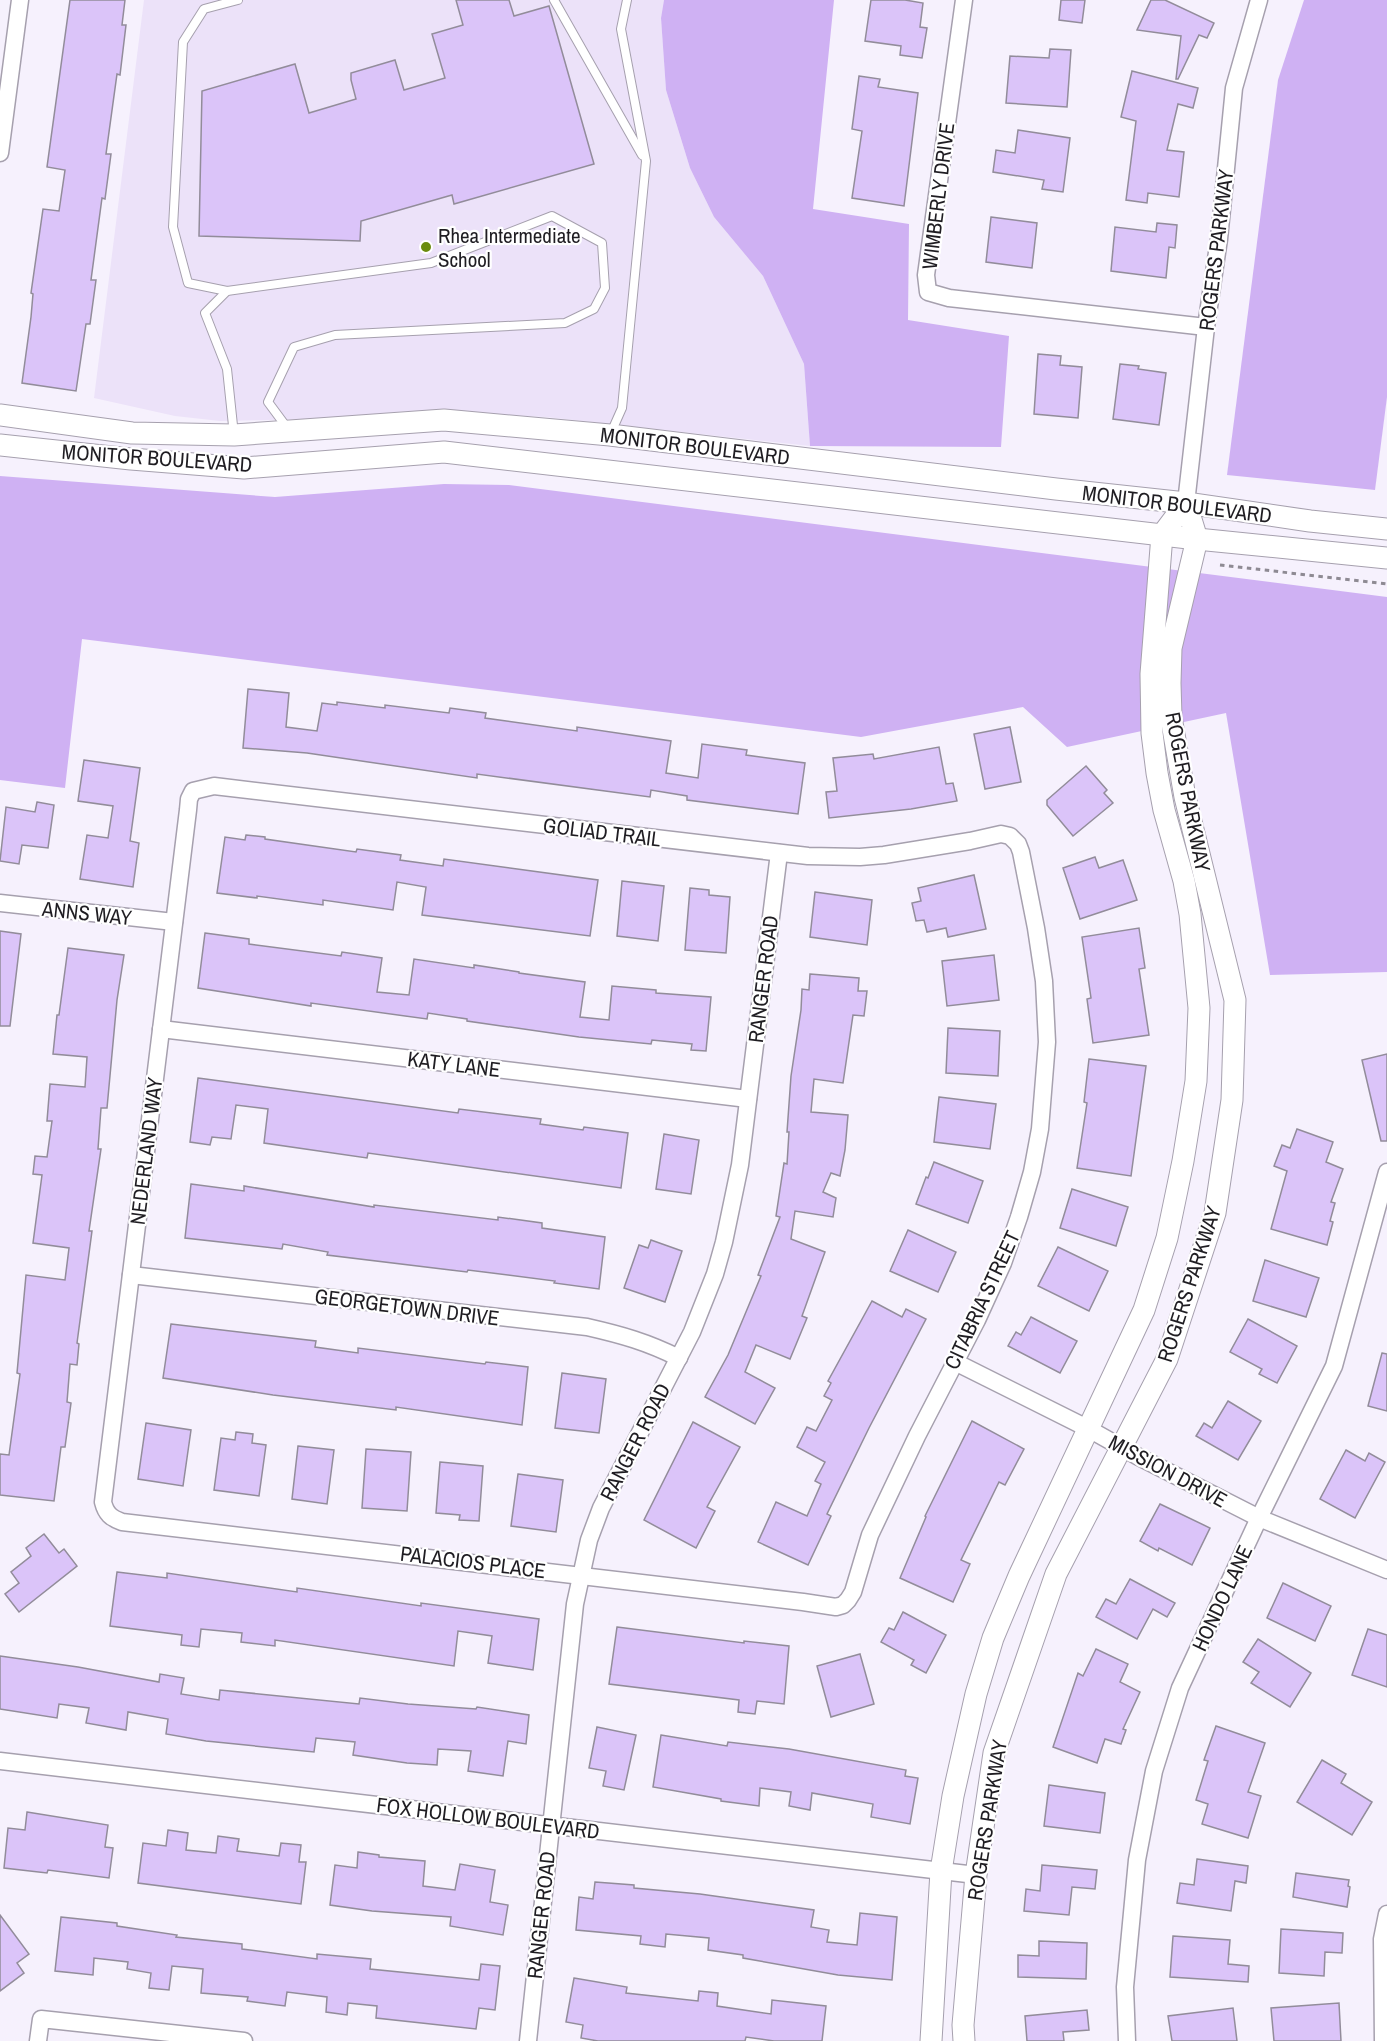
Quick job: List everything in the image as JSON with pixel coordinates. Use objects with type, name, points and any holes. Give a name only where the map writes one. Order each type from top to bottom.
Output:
[{"type":"street","points":[[0,153],[20,0]]},
{"type":"street","name":"WIMBERLY DRIVE","points":[[964,0],[926,275],[928,292],[949,298],[1206,327]]},
{"type":"street","name":"ROGERS PARKWAY","points":[[964,2041],[963,2025],[976,1875],[994,1753],[1056,1574],[1167,1359],[1215,1213],[1232,1100],[1235,999],[1185,796],[1171,717],[1172,648],[1197,539],[1186,503],[1206,327],[1220,239],[1234,88],[1259,0]]},
{"type":"street","name":"MONITOR BOULEVARD","points":[[0,415],[132,433],[234,435],[444,420],[610,435],[1186,503],[1387,530]]},
{"type":"street","name":"MONITOR BOULEVARD","points":[[0,445],[244,468],[444,452],[1197,539],[1387,558]]},
{"type":"street","points":[[1162,535],[1186,503]]},
{"type":"street","name":"ROGERS PARKWAY","points":[[931,2041],[941,1871],[953,1796],[976,1694],[985,1663],[1018,1576],[1144,1310],[1177,1197],[1196,1081],[1199,1008],[1190,914],[1184,881],[1164,810],[1152,733],[1151,674],[1162,535]]},
{"type":"street","name":"GOLIAD TRAIL","points":[[193,791],[214,786],[831,858],[906,852],[1000,834],[1010,836]]},
{"type":"street","name":"NEDERLAND WAY","points":[[106,1512],[103,1502],[188,810],[193,791]]},
{"type":"street","name":"CITABRIA STREET","points":[[843,1605],[853,1592],[870,1535],[916,1436],[977,1320],[1003,1263],[1032,1172],[1044,1091],[1047,1042],[1044,981],[1021,852],[1018,844],[1010,836]]},
{"type":"street","name":"RANGER ROAD","points":[[528,2041],[574,1615],[581,1576],[589,1540],[601,1508],[679,1358],[703,1306],[724,1242],[740,1165],[779,853]]},
{"type":"street","name":"ANNS WAY","points":[[0,903],[174,922]]},
{"type":"street","name":"KATY LANE","points":[[161,1029],[748,1099]]},
{"type":"street","name":"HONDO LANE","points":[[1128,2041],[1125,1987],[1137,1860],[1154,1771],[1180,1688],[1259,1518],[1334,1366],[1387,1172]]},
{"type":"street","name":"GEORGETOWN DRIVE","points":[[131,1275],[587,1327],[621,1334],[648,1343],[679,1358]]},
{"type":"street","name":"MISSION DRIVE","points":[[955,1362],[1259,1518],[1387,1570]]},
{"type":"street","name":"PALACIOS PLACE","points":[[106,1512],[122,1521],[836,1607],[843,1605]]},
{"type":"street","name":"FOX HOLLOW BOULEVARD","points":[[0,1761],[976,1875]]},
{"type":"street","points":[[1383,2041],[1382,1939],[1387,1914]]},
{"type":"street","points":[[38,2041],[41,2019],[244,2041]]},
{"type":"lane","points":[[238,0],[204,9],[183,42],[173,227],[188,284],[227,291],[431,263],[552,216],[602,243],[605,288],[594,309],[565,323],[335,335],[294,347],[268,402],[290,432]]},
{"type":"lane","points":[[554,0],[646,161]]},
{"type":"lane","points":[[610,435],[622,408],[646,161],[621,29],[627,0]]},
{"type":"lane","points":[[227,291],[205,314],[227,369],[234,435]]},
{"type":"path","points":[[1220,565],[1387,584]]},
{"type":"shaded area","name":"Rhea Intermediate School","points":[[144,0],[664,0],[661,18],[666,90],[690,168],[714,217],[763,276],[804,364],[810,446],[546,417],[445,412],[409,411],[316,419],[220,421],[175,416],[94,398]]},
{"type":"shaded area","points":[[664,0],[834,0],[813,209],[909,224],[908,320],[1009,336],[1001,447],[810,446],[804,364],[763,276],[714,217],[690,168],[666,90],[661,18]]},
{"type":"shaded area","points":[[1304,0],[1387,0],[1387,397],[1375,490],[1227,475],[1278,80]]},
{"type":"shaded area","points":[[0,476],[275,497],[444,484],[509,485],[1387,597],[1387,972],[1270,975],[1226,713],[1067,747],[1023,707],[861,737],[82,639],[65,788],[0,780]]},
{"type":"building","points":[[70,0],[125,0],[122,25],[126,25],[106,154],[111,154],[105,199],[102,198],[91,280],[96,280],[90,324],[86,324],[76,391],[22,383],[31,317],[33,294],[31,293],[43,209],[59,211],[65,170],[47,167]]},
{"type":"building","points":[[456,0],[509,0],[514,16],[549,6],[594,164],[454,204],[452,195],[361,221],[360,241],[199,236],[202,91],[295,64],[309,113],[356,99],[351,73],[395,60],[404,90],[445,78],[432,34],[463,25]]},
{"type":"building","points":[[871,0],[905,0],[923,3],[920,27],[927,28],[922,58],[900,55],[901,46],[865,41]]},
{"type":"building","points":[[1061,0],[1085,0],[1082,23],[1059,20]]},
{"type":"building","points":[[1151,0],[1165,0],[1214,23],[1207,38],[1199,35],[1178,79],[1176,79],[1181,36],[1137,30]]},
{"type":"building","points":[[1050,49],[1071,50],[1067,107],[1006,103],[1010,56],[1049,58]]},
{"type":"building","points":[[1132,71],[1198,88],[1193,108],[1178,104],[1167,150],[1184,152],[1179,197],[1148,193],[1147,203],[1126,200],[1136,121],[1121,117]]},
{"type":"building","points":[[859,76],[880,79],[878,87],[918,93],[904,206],[852,198],[862,131],[852,129]]},
{"type":"building","points":[[1018,130],[1070,138],[1063,192],[1042,189],[1044,180],[993,172],[996,150],[1015,153]]},
{"type":"building","points":[[991,217],[1037,223],[1032,268],[986,262]]},
{"type":"building","points":[[1157,223],[1177,225],[1175,248],[1169,247],[1166,278],[1111,271],[1115,227],[1156,232]]},
{"type":"building","points":[[1038,354],[1061,356],[1060,365],[1082,367],[1078,418],[1034,414]]},
{"type":"building","points":[[1120,364],[1166,373],[1159,425],[1113,419]]},
{"type":"building","points":[[248,689],[289,693],[286,727],[317,731],[322,703],[337,705],[337,702],[385,708],[385,705],[449,713],[450,708],[486,713],[485,718],[577,731],[577,727],[671,741],[666,773],[698,778],[702,744],[747,750],[746,755],[805,763],[798,814],[687,800],[687,796],[651,790],[650,797],[477,774],[477,778],[307,753],[243,748]]},
{"type":"building","points":[[1010,727],[1021,782],[985,789],[974,734]]},
{"type":"building","points":[[939,747],[946,784],[953,783],[957,801],[911,809],[829,818],[826,792],[837,791],[833,758],[873,754],[874,759]]},
{"type":"building","points":[[84,760],[140,768],[130,841],[139,843],[133,887],[80,879],[87,835],[108,838],[113,806],[78,801]]},
{"type":"building","points":[[1086,766],[1107,790],[1104,793],[1113,803],[1073,836],[1047,805],[1047,800]]},
{"type":"building","points":[[37,802],[54,805],[48,848],[22,845],[19,864],[0,861],[6,807],[35,812]]},
{"type":"building","points":[[246,835],[356,852],[357,849],[401,855],[400,860],[443,866],[444,859],[598,880],[590,936],[422,915],[426,887],[397,882],[393,910],[323,900],[323,905],[217,893],[225,837],[245,840]]},
{"type":"building","points":[[1095,857],[1099,868],[1123,860],[1137,900],[1080,919],[1063,868]]},
{"type":"building","points":[[974,875],[986,929],[948,937],[946,928],[927,932],[924,920],[916,921],[912,903],[921,901],[918,888]]},
{"type":"building","points":[[622,881],[664,886],[658,941],[617,936]]},
{"type":"building","points":[[690,888],[709,890],[709,895],[730,897],[726,953],[685,950]]},
{"type":"building","points":[[815,892],[872,900],[867,945],[810,937]]},
{"type":"building","points":[[1139,928],[1145,968],[1139,969],[1149,1035],[1093,1043],[1087,999],[1091,998],[1082,937]]},
{"type":"building","points":[[0,931],[21,934],[10,1026],[0,1026]]},
{"type":"building","points":[[205,933],[249,939],[249,944],[341,956],[342,952],[382,958],[377,992],[409,995],[414,959],[474,968],[474,965],[585,982],[580,1017],[609,1020],[612,986],[656,990],[656,993],[711,997],[706,1051],[691,1050],[692,1044],[652,1040],[651,1044],[579,1037],[428,1013],[427,1019],[311,1003],[311,1006],[198,988]]},
{"type":"building","points":[[68,948],[124,955],[117,1000],[107,1108],[101,1108],[98,1149],[101,1149],[89,1231],[92,1231],[77,1343],[79,1344],[77,1365],[70,1364],[67,1402],[71,1403],[65,1447],[61,1447],[54,1501],[0,1495],[0,1454],[9,1455],[20,1374],[17,1373],[26,1275],[65,1280],[69,1248],[33,1243],[42,1175],[33,1174],[35,1156],[47,1157],[52,1121],[47,1121],[50,1084],[85,1087],[87,1057],[53,1054]]},
{"type":"building","points":[[994,955],[999,1000],[947,1006],[942,961]]},
{"type":"building","points":[[810,974],[859,978],[858,991],[867,991],[864,1016],[853,1015],[843,1083],[814,1079],[811,1112],[848,1115],[845,1150],[840,1176],[831,1173],[823,1192],[836,1198],[833,1217],[795,1211],[791,1239],[825,1252],[802,1316],[807,1318],[790,1359],[756,1345],[745,1372],[775,1388],[755,1424],[705,1397],[728,1355],[761,1276],[758,1275],[780,1217],[776,1216],[784,1163],[787,1164],[791,1076],[802,989],[809,990]]},
{"type":"building","points":[[948,1028],[1000,1031],[998,1076],[946,1073]]},
{"type":"building","points":[[1387,1054],[1387,1141],[1381,1141],[1362,1060]]},
{"type":"building","points":[[1089,1059],[1146,1066],[1131,1176],[1077,1168],[1087,1103],[1084,1102]]},
{"type":"building","points":[[198,1078],[458,1113],[459,1109],[541,1119],[540,1124],[628,1133],[621,1188],[368,1153],[367,1158],[264,1143],[268,1109],[236,1105],[231,1139],[212,1137],[210,1145],[190,1142]]},
{"type":"building","points":[[939,1097],[996,1104],[990,1149],[934,1142]]},
{"type":"building","points":[[1297,1129],[1333,1142],[1326,1162],[1343,1169],[1331,1202],[1335,1203],[1327,1245],[1271,1229],[1287,1171],[1274,1166],[1282,1145],[1290,1148]]},
{"type":"building","points":[[664,1134],[699,1140],[691,1194],[656,1189]]},
{"type":"building","points":[[934,1162],[983,1181],[968,1223],[916,1204]]},
{"type":"building","points":[[191,1184],[244,1191],[244,1186],[374,1207],[374,1205],[498,1220],[498,1217],[542,1223],[542,1228],[605,1237],[599,1289],[468,1270],[467,1272],[327,1255],[328,1252],[283,1244],[282,1249],[185,1238]]},
{"type":"building","points":[[1072,1189],[1128,1207],[1116,1246],[1060,1228]]},
{"type":"building","points":[[908,1230],[956,1252],[938,1292],[890,1271]]},
{"type":"building","points":[[651,1240],[682,1251],[665,1302],[624,1288],[639,1245],[648,1248]]},
{"type":"building","points":[[1058,1247],[1108,1271],[1089,1311],[1038,1286]]},
{"type":"building","points":[[1265,1260],[1319,1278],[1306,1317],[1253,1301]]},
{"type":"building","points":[[872,1301],[902,1317],[906,1309],[926,1319],[827,1514],[831,1516],[808,1565],[758,1542],[776,1502],[807,1516],[821,1484],[815,1481],[825,1462],[797,1447],[807,1427],[816,1431],[832,1400],[824,1396],[831,1383],[828,1381]]},
{"type":"building","points":[[1031,1317],[1077,1341],[1060,1373],[1008,1346],[1016,1332],[1021,1335]]},
{"type":"building","points":[[1248,1319],[1297,1346],[1277,1383],[1259,1374],[1262,1369],[1230,1352]]},
{"type":"building","points":[[171,1324],[316,1341],[315,1347],[358,1353],[358,1348],[528,1367],[522,1425],[396,1407],[396,1410],[273,1395],[163,1378]]},
{"type":"building","points":[[1382,1353],[1387,1354],[1387,1411],[1368,1406]]},
{"type":"building","points":[[562,1373],[606,1379],[599,1433],[555,1428]]},
{"type":"building","points":[[1228,1401],[1261,1421],[1238,1460],[1196,1436],[1204,1423],[1212,1428]]},
{"type":"building","points":[[972,1421],[1024,1449],[1005,1485],[999,1482],[961,1560],[970,1564],[953,1602],[900,1578],[925,1516]]},
{"type":"building","points":[[693,1422],[740,1447],[707,1507],[715,1511],[696,1548],[644,1520]]},
{"type":"building","points":[[146,1423],[191,1430],[183,1486],[138,1479]]},
{"type":"building","points":[[236,1432],[253,1434],[252,1443],[266,1445],[259,1496],[214,1490],[221,1438],[235,1440]]},
{"type":"building","points":[[298,1446],[334,1450],[327,1504],[292,1499]]},
{"type":"building","points":[[366,1449],[411,1452],[407,1511],[362,1508]]},
{"type":"building","points":[[1346,1450],[1365,1461],[1369,1453],[1385,1462],[1355,1518],[1320,1499]]},
{"type":"building","points":[[440,1462],[483,1466],[479,1521],[459,1520],[460,1515],[436,1513]]},
{"type":"building","points":[[518,1474],[563,1480],[556,1532],[511,1526]]},
{"type":"building","points":[[1160,1504],[1210,1528],[1192,1565],[1140,1541]]},
{"type":"building","points":[[44,1534],[59,1553],[64,1549],[77,1566],[19,1612],[5,1594],[19,1583],[11,1572],[31,1556],[26,1548]]},
{"type":"building","points":[[117,1572],[167,1578],[167,1573],[297,1592],[297,1588],[421,1606],[421,1603],[539,1619],[533,1670],[488,1663],[492,1636],[458,1631],[454,1666],[275,1640],[275,1646],[241,1642],[242,1633],[201,1629],[199,1647],[181,1645],[182,1635],[110,1626]]},
{"type":"building","points":[[1130,1579],[1175,1603],[1167,1617],[1153,1609],[1137,1639],[1096,1617],[1106,1599],[1116,1604]]},
{"type":"building","points":[[1283,1583],[1331,1606],[1315,1641],[1267,1618]]},
{"type":"building","points":[[903,1612],[946,1635],[926,1673],[911,1665],[914,1660],[881,1642],[889,1628],[894,1630]]},
{"type":"building","points":[[617,1627],[744,1643],[744,1641],[789,1646],[784,1704],[757,1701],[755,1714],[738,1712],[739,1700],[609,1684]]},
{"type":"building","points":[[1368,1629],[1387,1635],[1387,1687],[1352,1675]]},
{"type":"building","points":[[1258,1639],[1311,1673],[1290,1707],[1251,1683],[1259,1672],[1243,1662]]},
{"type":"building","points":[[1096,1649],[1128,1664],[1120,1682],[1140,1692],[1123,1729],[1126,1730],[1121,1744],[1105,1739],[1097,1763],[1053,1747],[1078,1673],[1083,1676]]},
{"type":"building","points":[[860,1654],[874,1704],[831,1717],[817,1666]]},
{"type":"building","points":[[0,1656],[159,1682],[160,1674],[184,1678],[181,1694],[219,1700],[220,1690],[359,1704],[360,1698],[408,1704],[476,1709],[477,1707],[529,1715],[526,1744],[508,1741],[503,1776],[468,1771],[471,1751],[438,1749],[437,1765],[407,1763],[353,1755],[355,1742],[316,1738],[314,1752],[206,1741],[166,1734],[168,1719],[128,1712],[126,1730],[86,1723],[89,1708],[59,1704],[57,1718],[0,1709]]},
{"type":"building","points":[[1216,1726],[1265,1743],[1248,1792],[1261,1796],[1248,1838],[1202,1824],[1208,1804],[1196,1800],[1208,1761],[1204,1760]]},
{"type":"building","points":[[597,1727],[636,1735],[624,1790],[603,1786],[606,1771],[589,1768]]},
{"type":"building","points":[[661,1735],[727,1746],[728,1742],[789,1749],[906,1770],[905,1776],[918,1778],[910,1824],[871,1817],[873,1804],[812,1793],[810,1810],[789,1806],[791,1792],[760,1788],[759,1806],[653,1787]]},
{"type":"building","points":[[1322,1760],[1346,1774],[1341,1783],[1372,1802],[1352,1835],[1297,1802]]},
{"type":"building","points":[[1049,1785],[1105,1793],[1100,1833],[1044,1826]]},
{"type":"building","points":[[27,1812],[108,1825],[105,1847],[113,1848],[109,1878],[48,1870],[47,1873],[4,1868],[8,1828],[25,1830]]},
{"type":"building","points":[[168,1830],[188,1833],[186,1850],[216,1853],[218,1836],[239,1839],[237,1851],[279,1856],[281,1843],[301,1845],[299,1862],[306,1862],[301,1904],[138,1883],[143,1843],[166,1846]]},
{"type":"building","points":[[358,1852],[379,1855],[379,1857],[425,1861],[423,1886],[455,1890],[460,1864],[495,1870],[490,1902],[508,1905],[503,1935],[450,1926],[451,1917],[372,1911],[330,1905],[335,1865],[357,1868]]},
{"type":"building","points":[[1197,1859],[1248,1866],[1246,1883],[1235,1881],[1231,1911],[1177,1903],[1180,1883],[1194,1885]]},
{"type":"building","points":[[1042,1865],[1097,1870],[1095,1889],[1072,1887],[1069,1915],[1024,1911],[1026,1889],[1040,1891]]},
{"type":"building","points":[[1296,1873],[1349,1880],[1347,1907],[1293,1897]]},
{"type":"building","points":[[595,1882],[634,1885],[634,1888],[700,1894],[814,1910],[811,1927],[829,1930],[827,1942],[857,1945],[860,1913],[897,1917],[892,1980],[838,1975],[708,1950],[709,1938],[666,1934],[665,1947],[640,1944],[641,1936],[576,1930],[579,1897],[593,1899]]},
{"type":"building","points":[[0,1915],[29,1954],[17,1963],[24,1973],[0,1991]]},
{"type":"building","points":[[61,1917],[117,1923],[117,1926],[177,1935],[176,1937],[242,1944],[242,1949],[317,1959],[317,1954],[371,1959],[370,1969],[479,1980],[481,1964],[500,1966],[495,2010],[479,2008],[476,2029],[376,2018],[377,2006],[348,2003],[347,2015],[326,2012],[327,1997],[287,1992],[285,2006],[247,2001],[248,1997],[201,1993],[203,1969],[172,1966],[169,1990],[149,1988],[151,1973],[127,1969],[128,1962],[94,1958],[93,1975],[55,1971]]},
{"type":"building","points":[[1281,1929],[1343,1933],[1342,1953],[1325,1952],[1324,1976],[1279,1973]]},
{"type":"building","points":[[1173,1936],[1230,1940],[1228,1964],[1249,1966],[1248,1982],[1170,1977]]},
{"type":"building","points":[[1039,1941],[1087,1943],[1086,1979],[1018,1977],[1018,1955],[1039,1956]]},
{"type":"building","points":[[574,1978],[627,1987],[626,1993],[698,2001],[699,1991],[718,1993],[717,2006],[771,2014],[772,2000],[826,2006],[822,2041],[774,2041],[746,2037],[745,2041],[598,2041],[581,2038],[583,2025],[566,2022]]},
{"type":"building","points":[[1339,2003],[1341,2041],[1274,2041],[1271,2008]]},
{"type":"building","points":[[1233,2008],[1237,2041],[1172,2041],[1168,2016]]},
{"type":"building","points":[[1087,2010],[1089,2030],[1063,2032],[1064,2041],[1027,2041],[1025,2016]]},
{"type":"place","name":"Rhea Intermediate School","points":[[426,247]]}]
